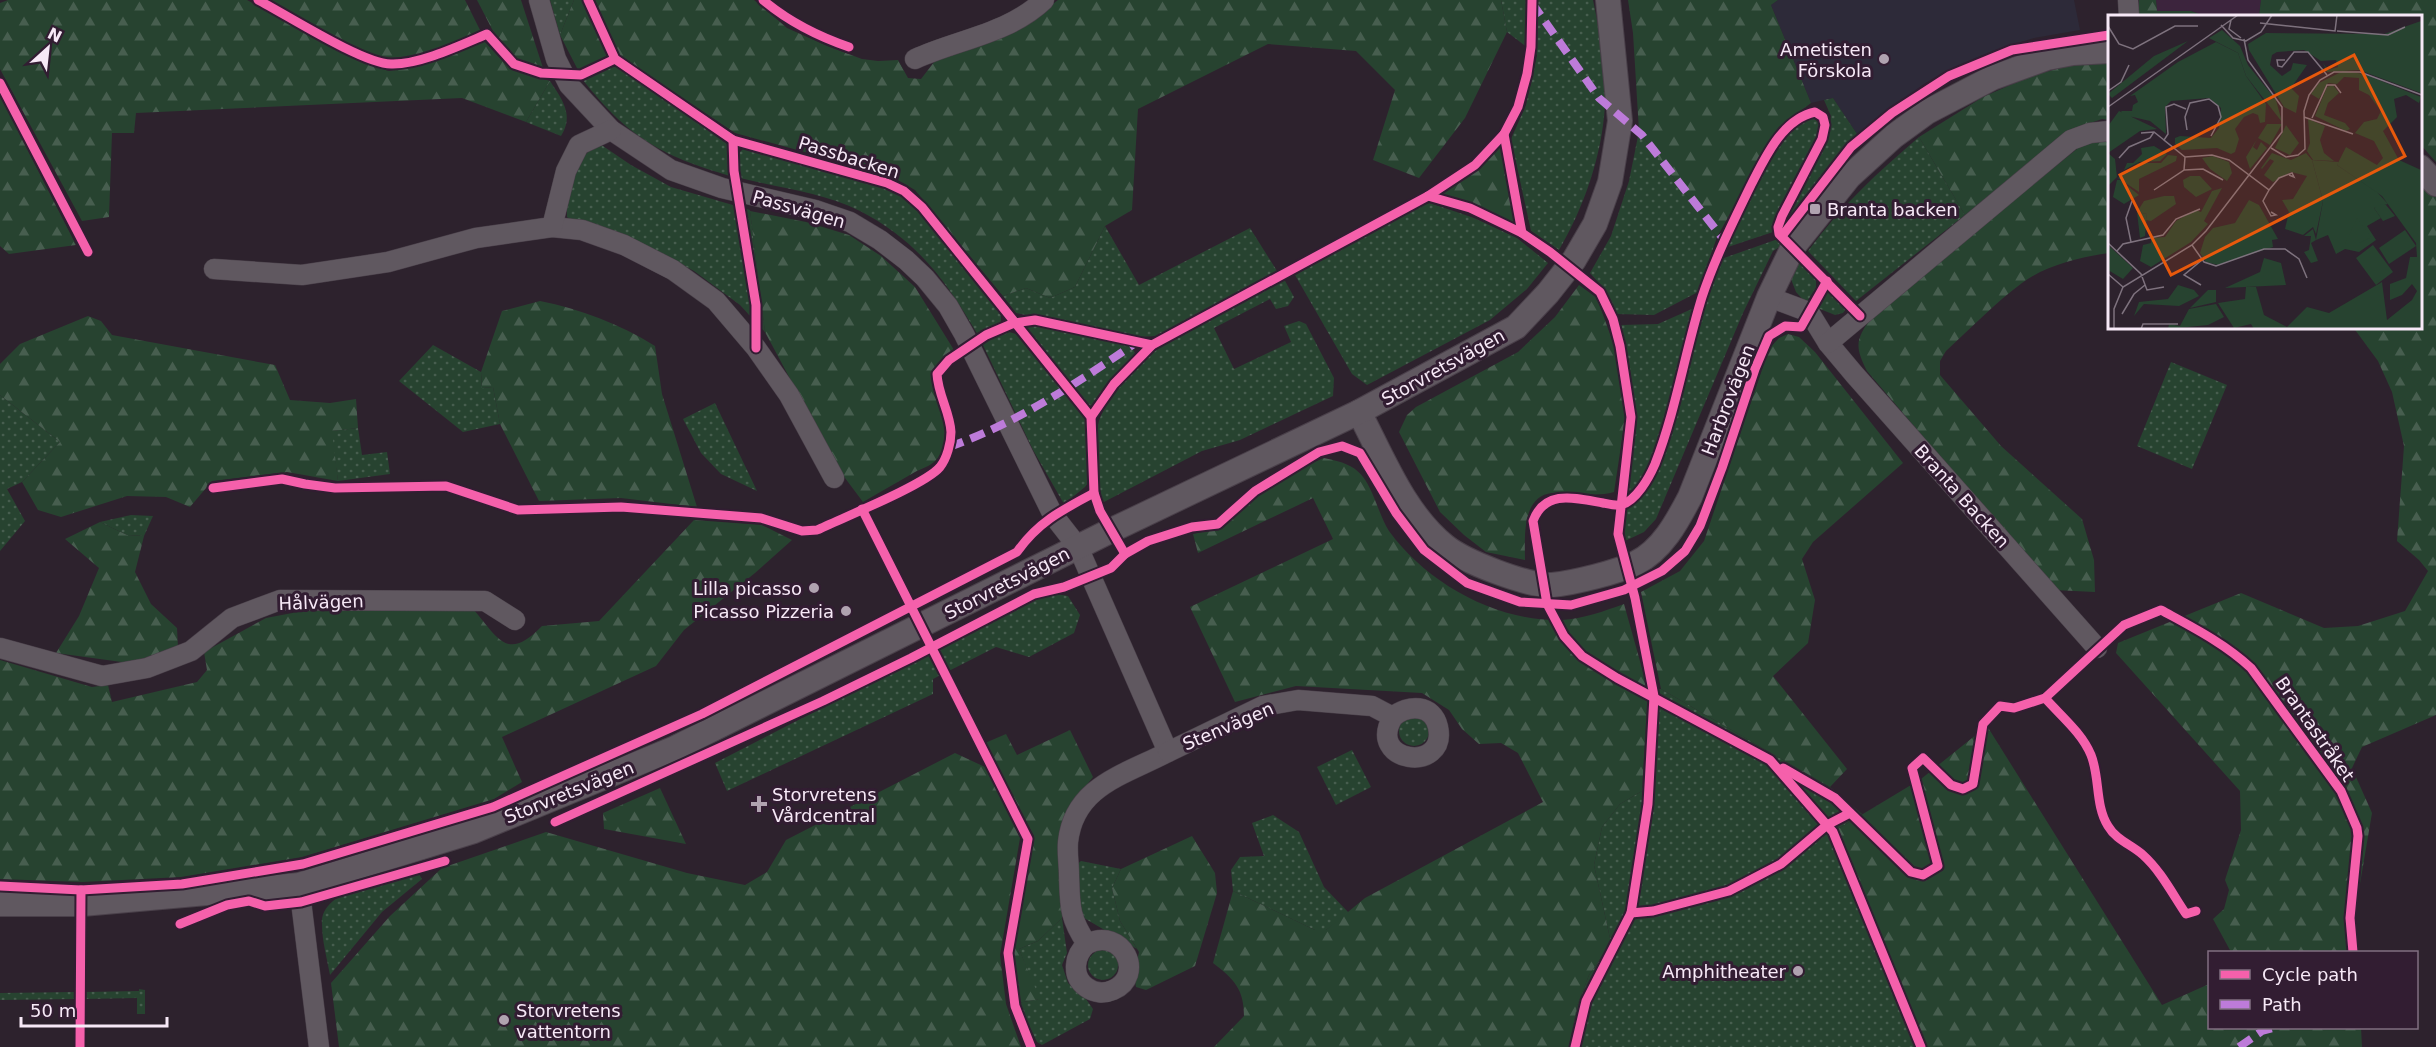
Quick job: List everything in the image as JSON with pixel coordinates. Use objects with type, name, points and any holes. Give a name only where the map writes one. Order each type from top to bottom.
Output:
[{"type":"street","name":"Passvägen","points":[[539,0],[556,59],[569,85],[611,130],[671,170],[722,188],[815,210],[850,222],[880,240],[925,278],[948,306],[979,361],[1009,422],[1019,449],[1053,515],[1078,547]]},
{"type":"street","points":[[915,59],[1016,22],[1044,0]]},
{"type":"street","name":"Storvretsvägen","points":[[0,904],[82,904],[299,885],[474,831],[675,748],[1078,547],[1359,412],[1516,327],[1568,267],[1594,224],[1610,182],[1620,121],[1608,0]]},
{"type":"street","points":[[2128,0],[2130,15]]},
{"type":"street","name":"Harbrovägen","points":[[1359,412],[1411,510],[1446,547],[1485,568],[1516,578],[1550,585],[1626,566],[1662,543],[1677,522],[1690,497],[1769,297],[1793,247],[1849,177],[1902,130],[1927,112],[1958,95],[2020,66],[2073,53],[2108,51]]},
{"type":"street","points":[[552,227],[566,171],[579,145],[611,130]]},
{"type":"street","points":[[1828,343],[2071,140],[2090,133],[2108,131]]},
{"type":"street","points":[[2421,168],[2436,184]]},
{"type":"street","points":[[214,269],[302,275],[388,262],[476,238],[552,227],[582,230],[624,245],[672,270],[716,301],[756,348],[789,395],[834,478]]},
{"type":"street","name":"Branta Backen","points":[[1769,297],[1809,312],[1828,343],[2097,648]]},
{"type":"street","name":"Stenvägen","points":[[1078,547],[1168,752]]},
{"type":"street","name":"Hålvägen","points":[[0,648],[102,676],[147,668],[191,651],[232,618],[280,600],[485,601],[515,620]]},
{"type":"street","name":"Stenvägen","points":[[1087,944],[1071,912],[1068,843],[1074,816],[1086,798],[1100,787],[1263,706],[1298,700],[1372,706],[1393,717]]},
{"type":"street","points":[[299,885],[319,1047]]},
{"type":"shaded area","name":"Ametisten Förskola","points":[[1778,0],[2074,0],[2080,30],[2034,38],[1995,50],[1954,67],[1924,84],[1857,134],[1833,98],[1811,103],[1771,5]]},
{"type":"shaded area","points":[[2156,0],[2261,0],[2259,15],[2202,15],[2191,11],[2157,11]]},
{"type":"green space","points":[[8,0],[247,0],[363,63],[389,71],[436,60],[484,41],[510,69],[550,81],[526,122],[462,98],[136,113],[134,133],[112,133],[109,217],[82,221],[0,69],[0,3]]},
{"type":"green space","points":[[271,0],[465,0],[480,30],[425,53],[392,60],[381,58],[349,44]]},
{"type":"green space","points":[[477,0],[521,0],[543,68],[516,59],[493,31]]},
{"type":"green space","points":[[550,0],[574,0],[560,35]]},
{"type":"green space","points":[[574,0],[582,0],[607,56],[579,72],[560,35]]},
{"type":"green space","points":[[595,0],[754,0],[787,28],[862,59],[898,60],[908,78],[921,79],[938,57],[983,45],[1019,30],[1058,0],[1501,0],[1507,32],[1465,118],[1419,178],[1373,160],[1395,90],[1356,51],[1268,44],[1138,109],[1132,210],[1105,226],[1075,287],[1050,298],[1026,288],[1003,296],[915,190],[889,175],[735,133],[620,56]]},
{"type":"green space","points":[[1501,0],[1593,0],[1604,65],[1603,124],[1596,162],[1584,199],[1559,250],[1531,231],[1511,139],[1526,105],[1537,55],[1507,32]]},
{"type":"green space","points":[[1628,0],[1778,0],[1771,5],[1811,103],[1779,127],[1717,237],[1639,131],[1633,33]]},
{"type":"green space","points":[[2139,0],[2156,0],[2157,11],[2191,11],[2202,15],[2139,15]]},
{"type":"green space","points":[[2261,0],[2436,0],[2436,162],[2421,145],[2421,15],[2259,15]]},
{"type":"green space","points":[[2086,61],[2108,61],[2108,120],[2102,119],[2070,130],[1965,215],[1919,137],[1983,97],[2031,76]]},
{"type":"green space","points":[[610,66],[620,68],[727,144],[730,176],[683,160],[630,130],[582,79]]},
{"type":"green space","points":[[550,81],[562,100],[567,114],[567,121],[561,136],[526,122]]},
{"type":"green space","points":[[0,96],[76,245],[9,254],[0,246]]},
{"type":"green space","points":[[1833,98],[1857,134],[1785,223],[1828,137],[1831,116],[1824,100]]},
{"type":"green space","points":[[1814,118],[1820,124],[1819,137],[1778,214],[1773,232],[1725,248],[1774,152],[1787,135],[1801,123]]},
{"type":"green space","points":[[1639,131],[1717,237],[1698,292],[1654,315],[1616,314],[1605,290],[1590,273],[1611,236],[1629,181]]},
{"type":"green space","points":[[1919,137],[1965,215],[1856,301],[1808,251],[1860,191]]},
{"type":"green space","points":[[2097,141],[2108,141],[2108,253],[2064,263],[2031,277],[1983,316],[1946,351],[1940,361],[1940,375],[2001,446],[2082,519],[2094,560],[2095,592],[2054,590],[1867,371],[1859,348],[1860,337],[1872,316],[2078,148]]},
{"type":"green space","points":[[600,144],[631,165],[671,187],[750,210],[765,332],[740,305],[694,271],[629,237],[576,223],[567,217],[568,195],[577,166],[583,157]]},
{"type":"green space","points":[[1501,145],[1516,224],[1472,204],[1442,194],[1479,169]]},
{"type":"green space","points":[[744,148],[885,188],[902,196],[918,210],[1001,315],[1001,323],[978,335],[954,297],[929,264],[898,235],[860,211],[816,195],[740,178],[739,153]]},
{"type":"green space","points":[[2421,183],[2436,196],[2436,715],[2362,747],[2352,768],[2372,813],[2354,919],[2356,951],[2230,951],[2213,919],[2224,909],[2229,890],[2225,880],[2241,830],[2240,791],[2116,653],[2118,643],[2241,593],[2324,628],[2358,626],[2405,611],[2428,571],[2397,541],[2404,446],[2392,392],[2378,361],[2354,328],[2421,328]]},
{"type":"green space","points":[[1430,203],[1474,218],[1517,238],[1548,263],[1527,289],[1490,320],[1367,385],[1352,374],[1295,275],[1419,206]]},
{"type":"green space","points":[[750,211],[806,222],[849,235],[881,256],[915,287],[954,350],[934,370],[932,383],[945,427],[946,438],[943,450],[931,464],[863,502],[839,470],[765,332]]},
{"type":"green space","points":[[1105,226],[1139,285],[1250,228],[1277,271],[1156,336],[1137,337],[1016,313],[1003,296],[1026,288],[1050,298],[1075,287]]},
{"type":"green space","points":[[1778,239],[1783,245],[1773,251],[1743,313],[1656,519],[1644,532],[1625,541],[1623,512],[1642,495],[1658,466],[1674,418],[1706,300],[1721,259]]},
{"type":"green space","points":[[1795,255],[1816,278],[1816,288],[1806,303],[1796,292],[1789,274]]},
{"type":"green space","points":[[1284,279],[1294,297],[1288,306],[1276,309],[1270,299],[1214,328],[1234,369],[1291,342],[1284,326],[1299,321],[1306,324],[1334,378],[1333,396],[1240,440],[1202,451],[1102,503],[1097,453],[1098,425],[1106,406],[1121,383],[1139,363],[1170,339]]},
{"type":"green space","points":[[1579,285],[1597,298],[1615,348],[1625,419],[1614,492],[1606,494],[1552,493],[1542,496],[1530,510],[1527,520],[1525,560],[1486,552],[1440,512],[1399,432],[1407,415],[1416,407],[1518,352],[1555,317]]},
{"type":"green space","points":[[1828,290],[1846,309],[1843,313],[1835,315],[1815,307]]},
{"type":"green space","points":[[540,301],[599,318],[655,346],[662,394],[697,507],[621,498],[539,501],[500,424],[493,387],[482,388],[481,372],[502,311]]},
{"type":"green space","points":[[1694,308],[1662,431],[1644,475],[1636,487],[1628,492],[1637,420],[1621,325],[1658,324]]},
{"type":"green space","points":[[88,316],[101,321],[112,335],[275,365],[290,400],[330,403],[356,399],[358,428],[332,431],[338,481],[287,472],[212,481],[190,507],[166,497],[127,496],[61,517],[38,510],[22,482],[60,442],[0,395],[0,364],[20,344]]},
{"type":"green space","points":[[1033,325],[1131,346],[1135,353],[1093,406],[1087,405],[1025,329]]},
{"type":"green space","points":[[1009,332],[1016,334],[1087,421],[1091,479],[1064,504],[1033,450],[982,343]]},
{"type":"green space","points":[[1788,334],[1799,337],[1815,352],[1903,463],[1813,542],[1802,559],[1815,600],[1808,643],[1773,676],[1847,769],[1830,787],[1661,689],[1641,592],[1680,571],[1704,541],[1769,349],[1779,338]]},
{"type":"green space","points":[[433,345],[481,372],[482,388],[493,387],[500,424],[463,432],[399,381]]},
{"type":"green space","points":[[2171,362],[2227,385],[2192,469],[2137,446]]},
{"type":"green space","points":[[0,395],[60,442],[22,482],[7,489],[25,521],[0,551]]},
{"type":"green space","points":[[715,403],[757,491],[721,474],[701,453],[683,419]]},
{"type":"green space","points":[[358,428],[362,455],[387,452],[390,474],[338,481],[331,431]]},
{"type":"green space","points":[[1324,458],[1347,464],[1361,474],[1388,529],[1405,550],[1443,583],[1465,596],[1512,614],[1537,619],[1578,618],[1624,604],[1648,690],[1642,791],[1620,804],[1602,827],[1594,865],[1611,943],[1589,975],[1577,1006],[1569,1047],[1214,1047],[1244,1016],[1242,999],[1236,985],[1213,963],[1233,891],[1315,930],[1326,930],[1365,898],[1543,802],[1518,753],[1501,743],[1479,744],[1462,729],[1449,710],[1422,693],[1296,686],[1235,702],[1190,607],[1333,539],[1313,498],[1198,553],[1193,534],[1221,528],[1236,510],[1266,488],[1302,467]]},
{"type":"green space","points":[[131,515],[153,516],[144,536],[127,535],[100,522]]},
{"type":"green space","points":[[694,520],[762,525],[792,540],[684,630],[656,666],[502,737],[522,782],[494,799],[302,857],[181,877],[82,882],[0,879],[0,660],[92,687],[108,685],[112,702],[197,682],[207,670],[204,652],[266,618],[303,611],[473,609],[497,637],[504,642],[520,643],[542,626],[599,621]]},
{"type":"green space","points":[[100,522],[127,535],[144,536],[135,572],[151,604],[177,628],[178,647],[129,663],[56,653],[79,616],[99,568],[65,539]]},
{"type":"green space","points":[[1050,593],[1068,596],[1080,615],[1074,633],[1029,657],[996,647],[933,679],[933,694],[727,791],[715,763],[1039,596]]},
{"type":"green space","points":[[1661,689],[1830,787],[1862,814],[1833,832],[1921,1047],[1569,1047],[1577,1006],[1589,975],[1611,943],[1594,865],[1602,827],[1620,804],[1642,791],[1648,690]]},
{"type":"green space","points":[[1414,716],[1425,720],[1429,731],[1425,742],[1414,746],[1403,742],[1399,731],[1403,720]]},
{"type":"green space","points":[[1987,726],[2162,1005],[2208,984],[2208,1029],[2361,1029],[2362,1047],[1921,1047],[1833,832],[1921,779]]},
{"type":"green space","points":[[1070,730],[1093,777],[1071,805],[1062,829],[1062,918],[1038,941],[1019,949],[1040,999],[1018,1003],[1013,954],[1034,836],[985,743],[1006,734],[1017,755]]},
{"type":"green space","points":[[1352,750],[1371,787],[1336,805],[1317,767]]},
{"type":"green space","points":[[955,753],[985,767],[1020,838],[1000,955],[1006,1004],[1021,1047],[339,1047],[331,983],[390,916],[442,868],[546,832],[687,873],[745,885],[767,872],[786,840]]},
{"type":"green space","points":[[660,788],[686,844],[604,829],[603,813]]},
{"type":"green space","points":[[1273,815],[1299,832],[1324,887],[1349,913],[1326,930],[1315,930],[1233,891],[1231,870],[1240,857],[1264,856],[1252,823]]},
{"type":"green space","points":[[1192,836],[1215,873],[1217,893],[1195,966],[1146,990],[1136,987],[1134,976],[1139,952],[1120,921],[1112,888],[1121,869]]},
{"type":"green space","points":[[1081,861],[1121,869],[1112,888],[1120,921],[1137,949],[1084,918],[1078,907],[1076,865]]},
{"type":"green space","points":[[419,874],[422,879],[382,912],[330,975],[322,924],[325,911],[333,901],[360,887]]},
{"type":"green space","points":[[1062,918],[1067,953],[1062,965],[1068,983],[1086,999],[1093,1009],[1090,1019],[1042,1045],[1037,1042],[1018,1003],[1039,999],[1019,949],[1038,941]]},
{"type":"green space","points":[[1103,950],[1114,954],[1118,965],[1114,976],[1103,980],[1092,976],[1088,965],[1092,954]]},
{"type":"green space","points":[[139,989],[145,990],[145,1014],[137,1014],[137,998],[84,999],[84,992],[139,991]]},
{"type":"green space","points":[[76,992],[76,999],[0,1000],[0,993]]},
{"type":"marked path","points":[[1532,3],[1599,98],[1642,135],[1724,240]]},
{"type":"marked path","points":[[949,447],[1023,414],[1137,342]]},
{"type":"marked path","points":[[2239,1047],[2262,1031],[2269,1029]]},
{"type":"cycle path","points":[[258,0],[344,48],[378,62],[391,64],[427,58],[487,34],[514,64],[541,73],[581,75],[615,59]]},
{"type":"cycle path","name":"Passbacken","points":[[588,0],[615,59],[733,140],[887,183],[904,191],[922,207],[1091,417],[1094,493],[1100,511],[1125,554]]},
{"type":"cycle path","points":[[763,0],[804,28],[849,47]]},
{"type":"cycle path","points":[[1091,417],[1114,384],[1152,345],[1428,196],[1475,165],[1504,134],[1518,107],[1527,74],[1531,47],[1532,0]]},
{"type":"cycle path","points":[[1782,236],[1851,147],[1892,113],[1949,76],[2012,50],[2108,35]]},
{"type":"cycle path","points":[[0,83],[88,252]]},
{"type":"cycle path","points":[[1860,316],[1779,234],[1778,227],[1782,216],[1822,139],[1825,125],[1823,117],[1815,112],[1793,123],[1776,141],[1756,174],[1725,240],[1702,297],[1662,444],[1652,470],[1641,488],[1632,499],[1621,505],[1572,498],[1553,500],[1538,511],[1533,521],[1547,604],[1564,636],[1582,656],[1617,678],[1770,760],[1833,832],[1921,1047]]},
{"type":"cycle path","points":[[1504,134],[1522,233]]},
{"type":"cycle path","points":[[733,140],[734,171],[756,305],[756,348]]},
{"type":"cycle path","points":[[1428,196],[1470,208],[1522,233],[1550,252],[1600,292],[1613,319],[1620,346],[1631,417],[1618,534],[1635,598],[1654,696],[1648,804],[1631,913],[1586,1001],[1575,1047]]},
{"type":"cycle path","points":[[555,822],[823,701],[1034,594],[1064,587],[1111,568],[1125,554],[1148,541],[1192,527],[1218,524],[1255,491],[1319,452],[1342,446],[1360,453],[1396,513],[1424,550],[1467,583],[1520,602],[1571,605],[1624,590],[1662,571],[1685,551],[1700,526],[1755,369],[1769,336],[1785,326],[1801,327],[1827,281]]},
{"type":"cycle path","points":[[213,488],[282,479],[335,488],[446,486],[518,510],[621,507],[761,518],[802,531],[817,530],[901,492],[940,467],[948,450],[951,432],[937,374],[949,360],[986,335],[1014,323],[1035,320],[1152,345]]},
{"type":"cycle path","points":[[0,886],[81,890],[182,884],[303,864],[493,807],[702,714],[1017,552],[1042,525],[1061,511],[1094,493]]},
{"type":"cycle path","points":[[862,509],[1028,839],[1008,953],[1015,1006],[1031,1047]]},
{"type":"cycle path","name":"Brantastråket","points":[[1783,768],[1835,798],[1911,872],[1923,875],[1938,866],[1912,768],[1923,758],[1951,785],[1963,789],[1973,784],[1983,724],[2000,706],[2014,708],[2045,698],[2124,625],[2161,610],[2219,643],[2251,668],[2341,791],[2357,828],[2358,836],[2350,918],[2353,951]]},
{"type":"cycle path","points":[[2045,698],[2077,732],[2091,755],[2101,810],[2111,831],[2149,861],[2186,914],[2196,911]]},
{"type":"cycle path","points":[[1631,913],[1653,911],[1729,891],[1781,864],[1827,825],[1850,813]]},
{"type":"cycle path","points":[[180,924],[227,905],[249,901],[265,906],[301,902],[445,861]]},
{"type":"cycle path","points":[[80,1047],[81,890]]},
{"type":"place","name":"Ametisten Förskola","points":[[1884,59]]},
{"type":"place","name":"Branta backen","points":[[1815,209]]},
{"type":"place","name":"Lilla picasso","points":[[814,588]]},
{"type":"place","name":"Picasso Pizzeria","points":[[846,611]]},
{"type":"place","name":"Storvretens Vårdcentral","points":[[759,804]]},
{"type":"place","name":"Amphitheater","points":[[1798,971]]},
{"type":"place","name":"Storvretens vattentorn","points":[[504,1020]]}]
